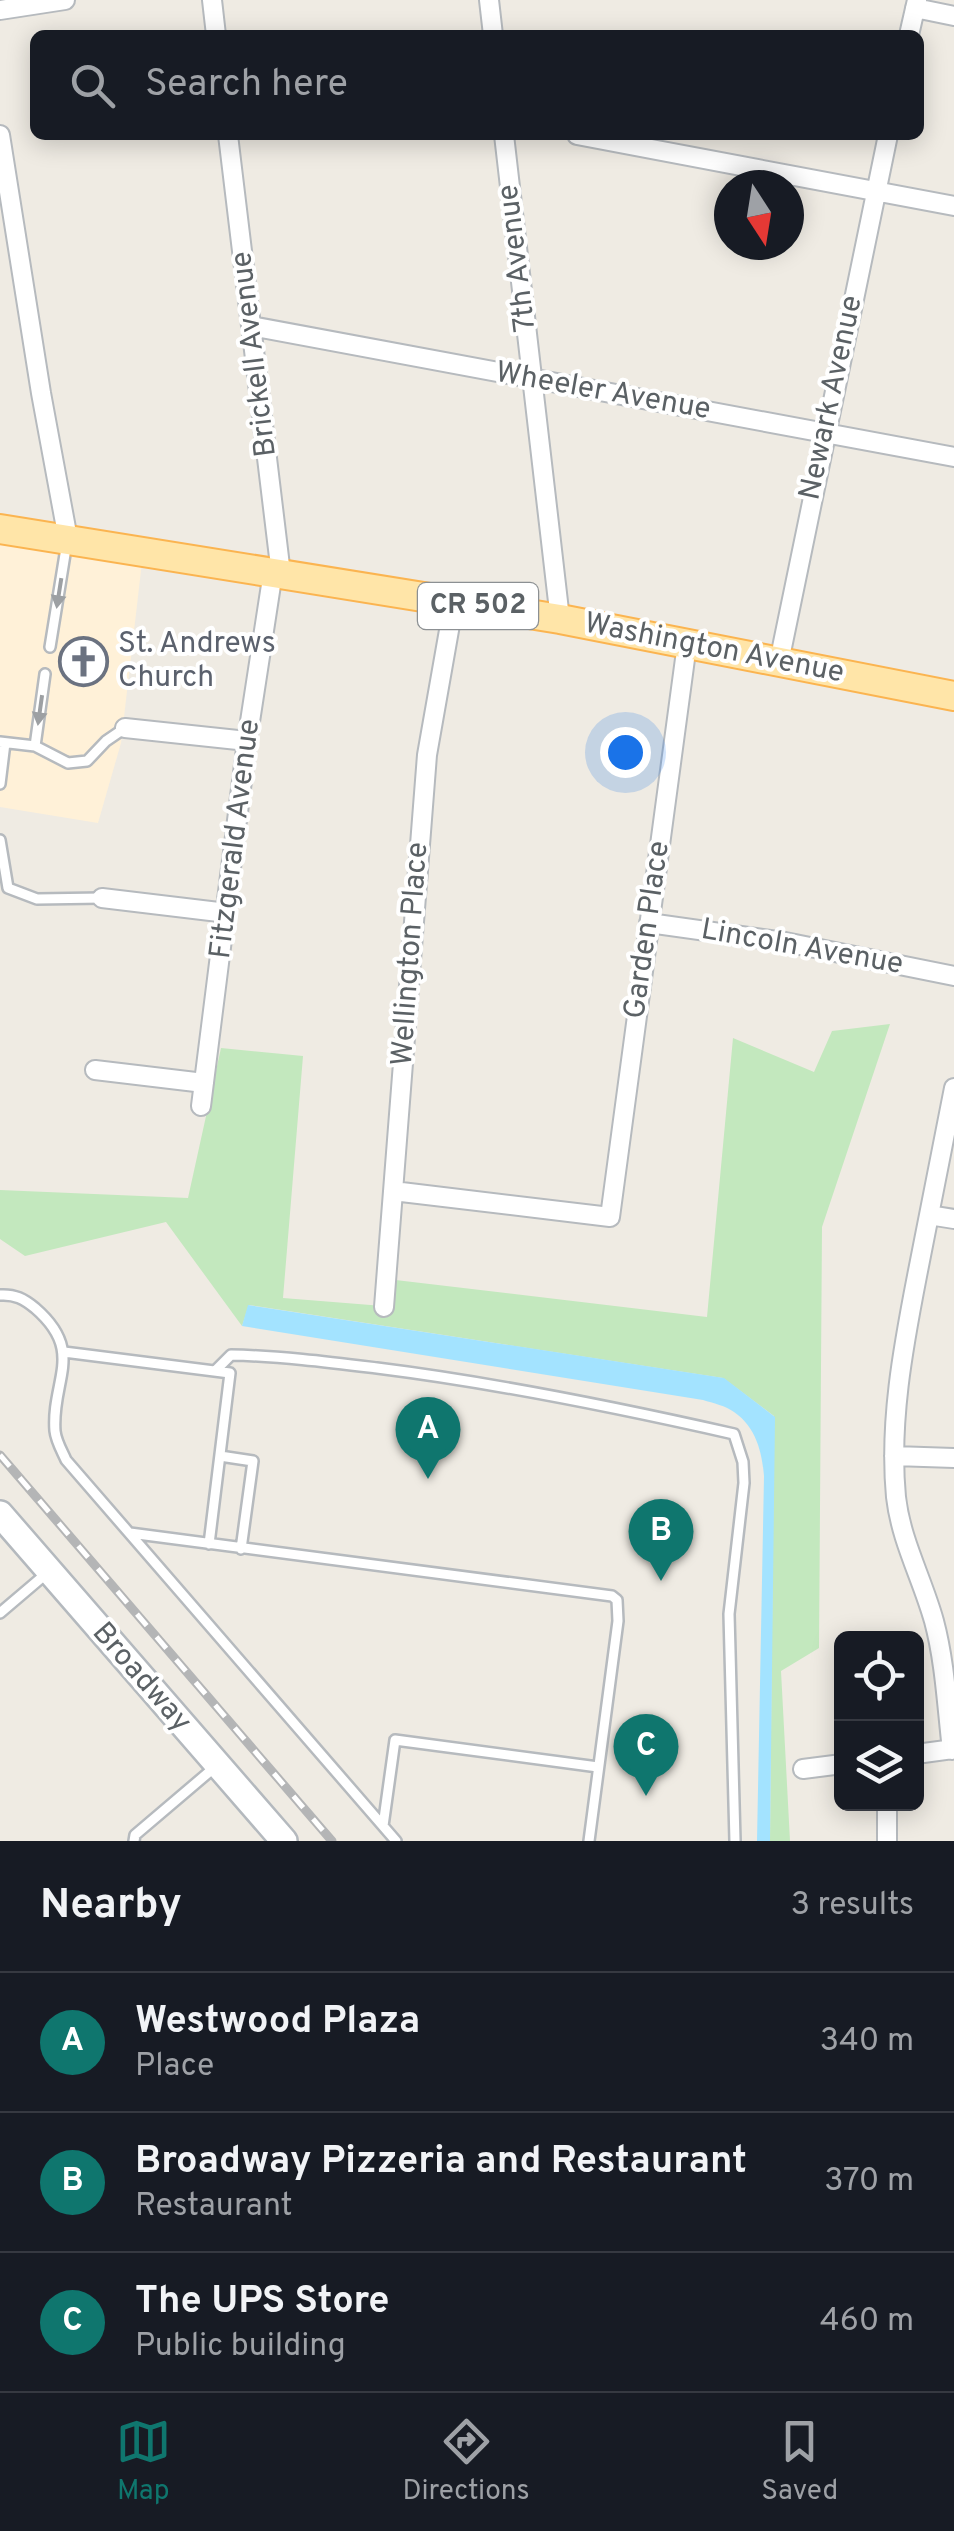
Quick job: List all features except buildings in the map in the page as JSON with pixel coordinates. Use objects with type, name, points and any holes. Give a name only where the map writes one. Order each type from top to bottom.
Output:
[{"type":"main road","name":"Washington Avenue","points":[[0,529],[560,619],[954,696]]},
{"type":"street","points":[[0,10],[65,0]]},
{"type":"street","points":[[212,0],[215,30]]},
{"type":"street","points":[[489,0],[492,30]]},
{"type":"street","points":[[910,30],[916,4],[954,16]]},
{"type":"street","points":[[0,136],[68,539]]},
{"type":"street","name":"Brickell Avenue","points":[[229,140],[277,573]]},
{"type":"street","name":"7th Avenue","points":[[505,140],[560,619]]},
{"type":"street","points":[[604,140],[954,206]]},
{"type":"street","name":"Newark Avenue","points":[[778,662],[887,140]]},
{"type":"street","name":"Wheeler Avenue","points":[[251,326],[954,457]]},
{"type":"street","name":"Fitzgerald Avenue","points":[[201,1106],[248,742],[277,573]]},
{"type":"street","name":"Wellington Place","points":[[384,1307],[427,755],[454,602]]},
{"type":"street","name":"Garden Place","points":[[393,1191],[610,1216],[686,644]]},
{"type":"street","points":[[125,728],[248,742]]},
{"type":"street","points":[[102,898],[227,914]]},
{"type":"street","name":"Lincoln Avenue","points":[[650,923],[785,942],[954,976]]},
{"type":"street","points":[[95,1070],[204,1083]]},
{"type":"street","points":[[924,1753],[953,1750],[935,1626],[901,1532],[894,1456],[904,1348],[954,1088]]},
{"type":"street","points":[[929,1214],[954,1220]]},
{"type":"street","points":[[894,1456],[954,1458]]},
{"type":"street","name":"Broadway","points":[[0,1514],[284,1841]]},
{"type":"street","points":[[803,1768],[834,1765]]},
{"type":"street","points":[[886,1811],[887,1841]]},
{"type":"lane","points":[[50,647],[68,539]]},
{"type":"lane","points":[[35,746],[46,674]]},
{"type":"lane","points":[[0,784],[2,742],[35,746],[68,763],[87,761],[125,728]]},
{"type":"lane","points":[[0,840],[8,888],[37,899],[102,898]]},
{"type":"lane","points":[[0,1295],[21,1298],[42,1314],[58,1335],[64,1352],[54,1435],[66,1460],[396,1841]]},
{"type":"lane","points":[[64,1352],[230,1373],[209,1544]]},
{"type":"lane","points":[[215,1371],[231,1355],[279,1356],[550,1394],[734,1434],[743,1462],[744,1483],[729,1614],[734,1841]]},
{"type":"lane","points":[[220,1456],[254,1461],[242,1550]]},
{"type":"lane","points":[[130,1534],[612,1596],[617,1600],[618,1621],[589,1841]]},
{"type":"lane","points":[[0,1613],[49,1571]]},
{"type":"lane","points":[[383,1826],[395,1740],[598,1767]]},
{"type":"lane","points":[[134,1841],[135,1834],[218,1765]]},
{"type":"shaded area","points":[[0,544],[142,562],[121,743],[98,823],[0,807]]},
{"type":"green space","points":[[890,1024],[822,1227],[819,1648],[781,1671],[790,1841],[770,1841],[774,1416],[723,1378],[249,1305],[242,1326],[166,1222],[25,1256],[0,1239],[0,1190],[188,1198],[221,1048],[303,1056],[283,1298],[383,1306],[387,1279],[707,1317],[733,1038],[814,1072],[832,1031]]},
{"type":"water","points":[[248,1305],[724,1378],[775,1417],[770,1841],[757,1841],[764,1476],[756,1441],[742,1418],[703,1400],[242,1326]]},
{"type":"railway","points":[[0,1455],[332,1841]]},
{"type":"place","name":"St. Andrews Church","points":[[83,661]]},
{"type":"place","name":"Westwood Plaza","points":[[428,1479]]},
{"type":"place","name":"Broadway Pizzeria and Restaurant","points":[[661,1581]]},
{"type":"place","name":"The UPS Store","points":[[646,1796]]}]
